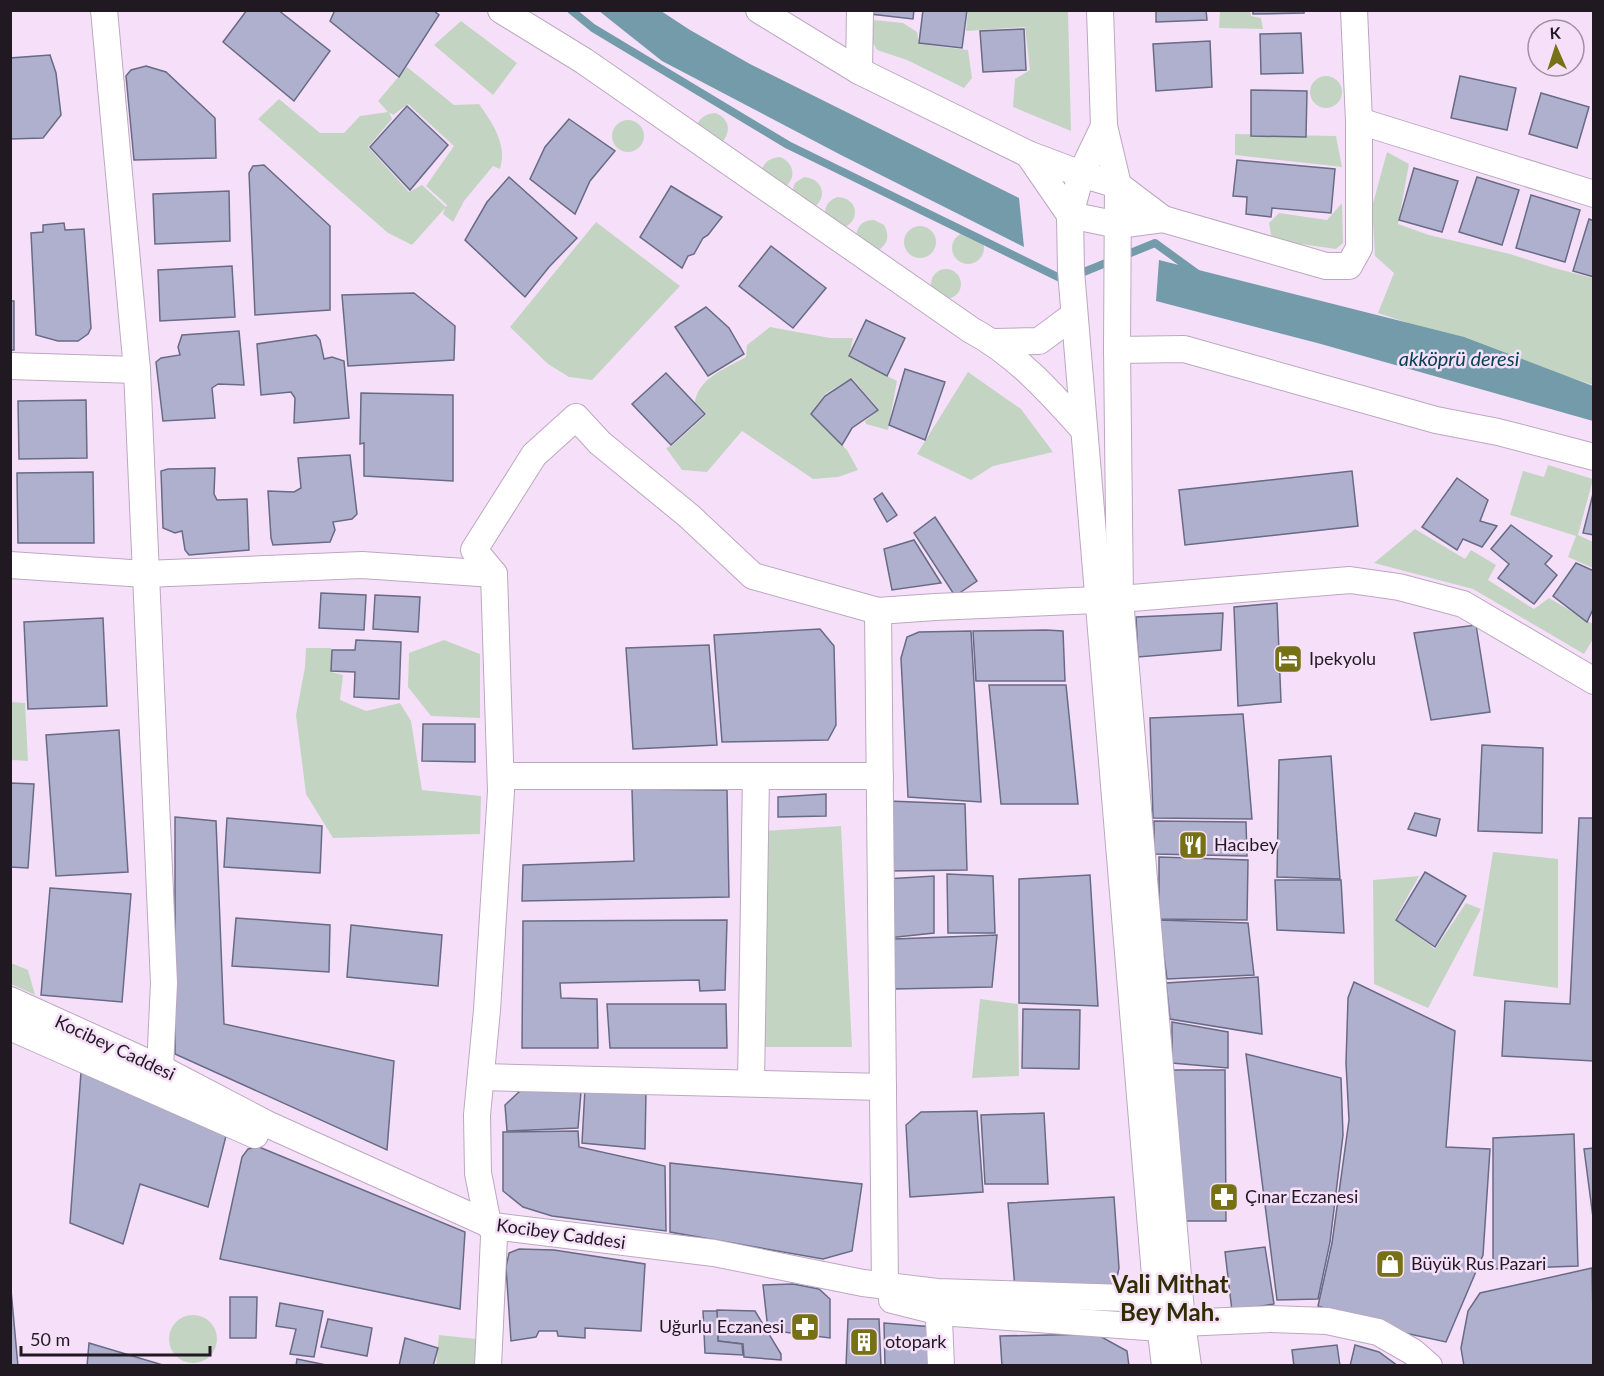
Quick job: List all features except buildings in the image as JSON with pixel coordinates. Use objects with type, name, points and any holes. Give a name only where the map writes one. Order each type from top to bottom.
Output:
[{"type":"street","points":[[104,10],[137,370],[164,983],[160,1068]]},
{"type":"street","points":[[501,10],[584,61],[971,330],[994,342],[1042,384],[1084,430]]},
{"type":"street","points":[[759,10],[859,71],[1028,154],[1118,185],[1163,219],[1326,266],[1349,266],[1359,248],[1359,121],[1354,10]]},
{"type":"street","points":[[859,71],[860,10]]},
{"type":"street","points":[[1100,10],[1104,126],[1118,185],[1117,350],[1110,599],[1157,1299],[1188,1365]]},
{"type":"street","points":[[1359,121],[1593,194]]},
{"type":"street","points":[[1104,126],[1081,174],[1070,215],[1071,271],[1084,430],[1110,599],[1171,1326],[1165,1365]]},
{"type":"street","points":[[1028,154],[1070,215],[1118,225],[1163,219]]},
{"type":"street","points":[[994,342],[1039,341],[1074,315]]},
{"type":"street","points":[[1117,350],[1184,349],[1436,420],[1498,432],[1593,458]]},
{"type":"street","points":[[10,366],[137,370]]},
{"type":"street","points":[[498,1365],[496,1231],[478,1173],[477,1115],[487,1010],[501,776],[494,574],[474,550],[534,455],[576,417],[600,443],[689,516],[753,576],[878,611],[1110,599],[1350,580],[1399,587],[1463,604],[1593,681]]},
{"type":"street","points":[[10,565],[145,574],[362,565],[494,574]]},
{"type":"street","points":[[878,611],[885,1286]]},
{"type":"street","points":[[501,776],[880,776]]},
{"type":"street","points":[[751,1083],[756,776]]},
{"type":"street","name":"Kocibey Caddesi","points":[[10,1000],[160,1068],[267,1124],[496,1231],[714,1253],[885,1286],[939,1302],[1157,1299]]},
{"type":"street","name":"Kocibey Caddesi","points":[[10,1027],[216,1118],[496,1231],[679,1258],[861,1293],[939,1302],[1171,1326],[1271,1319],[1327,1321],[1378,1332],[1413,1352],[1429,1365]]},
{"type":"street","points":[[481,1077],[883,1087]]},
{"type":"street","points":[[488,1365],[496,1231]]},
{"type":"street","points":[[939,1302],[941,1365]]},
{"type":"green space","points":[[1250,10],[1251,16],[1261,18],[1263,29],[1219,28],[1220,11]]},
{"type":"green space","points":[[968,11],[1068,11],[1071,131],[1013,107],[1015,79],[1030,70],[1025,27],[966,31]]},
{"type":"green space","points":[[874,20],[903,23],[917,32],[919,44],[968,50],[972,78],[964,88],[907,60],[877,50],[870,37]]},
{"type":"green space","points":[[461,21],[517,63],[493,95],[434,45]]},
{"type":"green space","points":[[407,67],[454,105],[479,104],[497,134],[502,151],[500,169],[493,166],[464,201],[453,222],[443,214],[445,208],[412,245],[388,233],[258,119],[279,99],[320,133],[344,133],[360,116],[388,112],[378,101]],"holes":[[[408,104],[454,146],[426,186],[447,205],[446,207],[422,185],[409,192],[368,147],[392,119],[389,112],[393,115]]]},
{"type":"green space","points":[[1326,76],[1337,81],[1342,92],[1337,103],[1326,108],[1315,103],[1310,92],[1315,81]]},
{"type":"green space","points":[[715,113],[720,115],[728,125],[727,134],[722,142],[696,128],[703,117]]},
{"type":"green space","points":[[628,120],[639,125],[644,136],[639,147],[628,152],[617,147],[612,136],[617,125]]},
{"type":"green space","points":[[1235,134],[1336,136],[1342,167],[1235,155]]},
{"type":"green space","points":[[1387,152],[1409,164],[1398,224],[1429,235],[1510,254],[1593,278],[1593,385],[1378,313],[1394,273],[1375,256],[1372,207]]},
{"type":"green space","points":[[780,157],[789,163],[792,172],[791,181],[783,188],[761,172],[768,161]]},
{"type":"green space","points":[[804,177],[816,181],[822,190],[821,200],[812,208],[791,194],[795,183]]},
{"type":"green space","points":[[837,197],[849,200],[854,209],[854,219],[845,227],[825,217],[827,204]]},
{"type":"green space","points":[[1342,203],[1343,243],[1336,249],[1272,240],[1269,223],[1279,213],[1327,220]]},
{"type":"green space","points":[[874,220],[884,225],[887,232],[886,243],[877,251],[856,235],[862,223]]},
{"type":"green space","points":[[596,222],[680,286],[592,380],[569,377],[548,364],[510,327]]},
{"type":"green space","points":[[920,226],[931,231],[936,242],[931,253],[920,258],[909,253],[904,242],[909,231]]},
{"type":"green space","points":[[968,232],[979,237],[984,248],[979,259],[968,264],[957,259],[952,248],[957,237]]},
{"type":"green space","points":[[946,269],[957,273],[961,284],[957,295],[946,299],[935,295],[931,284],[935,273]]},
{"type":"green space","points":[[770,327],[830,338],[853,338],[849,357],[897,381],[888,430],[866,424],[865,421],[879,410],[852,378],[825,394],[811,414],[847,450],[858,470],[838,477],[813,479],[742,431],[707,472],[682,470],[666,448],[673,445],[707,414],[695,402],[697,394],[707,380],[746,357],[747,345]]},
{"type":"green space","points":[[968,372],[1021,409],[1053,452],[993,466],[971,480],[917,454]]},
{"type":"green space","points":[[1548,465],[1593,479],[1578,535],[1593,542],[1593,568],[1568,557],[1576,536],[1510,515],[1523,471],[1544,477]]},
{"type":"green space","points":[[1415,529],[1465,559],[1471,550],[1496,565],[1488,580],[1534,609],[1549,598],[1593,624],[1593,639],[1584,654],[1473,589],[1374,563]]},
{"type":"green space","points":[[444,640],[480,654],[480,718],[431,716],[408,687],[409,653]]},
{"type":"green space","points":[[306,648],[331,648],[331,672],[343,675],[340,700],[366,711],[400,703],[411,721],[422,790],[481,796],[480,834],[333,838],[306,794],[296,715],[305,667]]},
{"type":"green space","points":[[11,702],[25,703],[28,761],[11,760]]},
{"type":"green space","points":[[841,826],[852,1047],[763,1047],[763,831]]},
{"type":"green space","points":[[1493,852],[1558,859],[1558,988],[1473,976]]},
{"type":"green space","points":[[1419,876],[1395,919],[1435,949],[1466,903],[1481,909],[1428,1008],[1374,984],[1373,880]]},
{"type":"green space","points":[[11,963],[28,970],[35,995],[11,984]]},
{"type":"green space","points":[[980,999],[1018,1004],[1019,1076],[972,1078]]},
{"type":"green space","points":[[193,1315],[210,1322],[217,1339],[210,1356],[193,1363],[176,1356],[169,1339],[176,1322]]},
{"type":"green space","points":[[439,1335],[477,1339],[474,1365],[436,1366]]},
{"type":"water","points":[[599,11],[661,11],[750,64],[1019,198],[1024,247],[841,155],[662,61]]},
{"type":"water","name":"akköprü deresi","points":[[1159,260],[1464,337],[1593,386],[1593,421],[1321,344],[1156,301]]},
{"type":"waterway","points":[[571,10],[593,28],[788,145],[1064,280],[1155,243],[1199,275]]},
{"type":"place","name":"Ipekyolu","points":[[1288,659]]},
{"type":"place","name":"Hacıbey","points":[[1193,845]]},
{"type":"place","name":"Çınar Eczanesi","points":[[1224,1197]]},
{"type":"place","name":"Büyük Rus Pazari","points":[[1390,1264]]},
{"type":"place","name":"Uğurlu Eczanesi","points":[[805,1327]]},
{"type":"place","name":"otopark","points":[[864,1342]]},
{"type":"district","name":"Vali Mithat Bey Mah.","points":[[1170,1299]]}]
